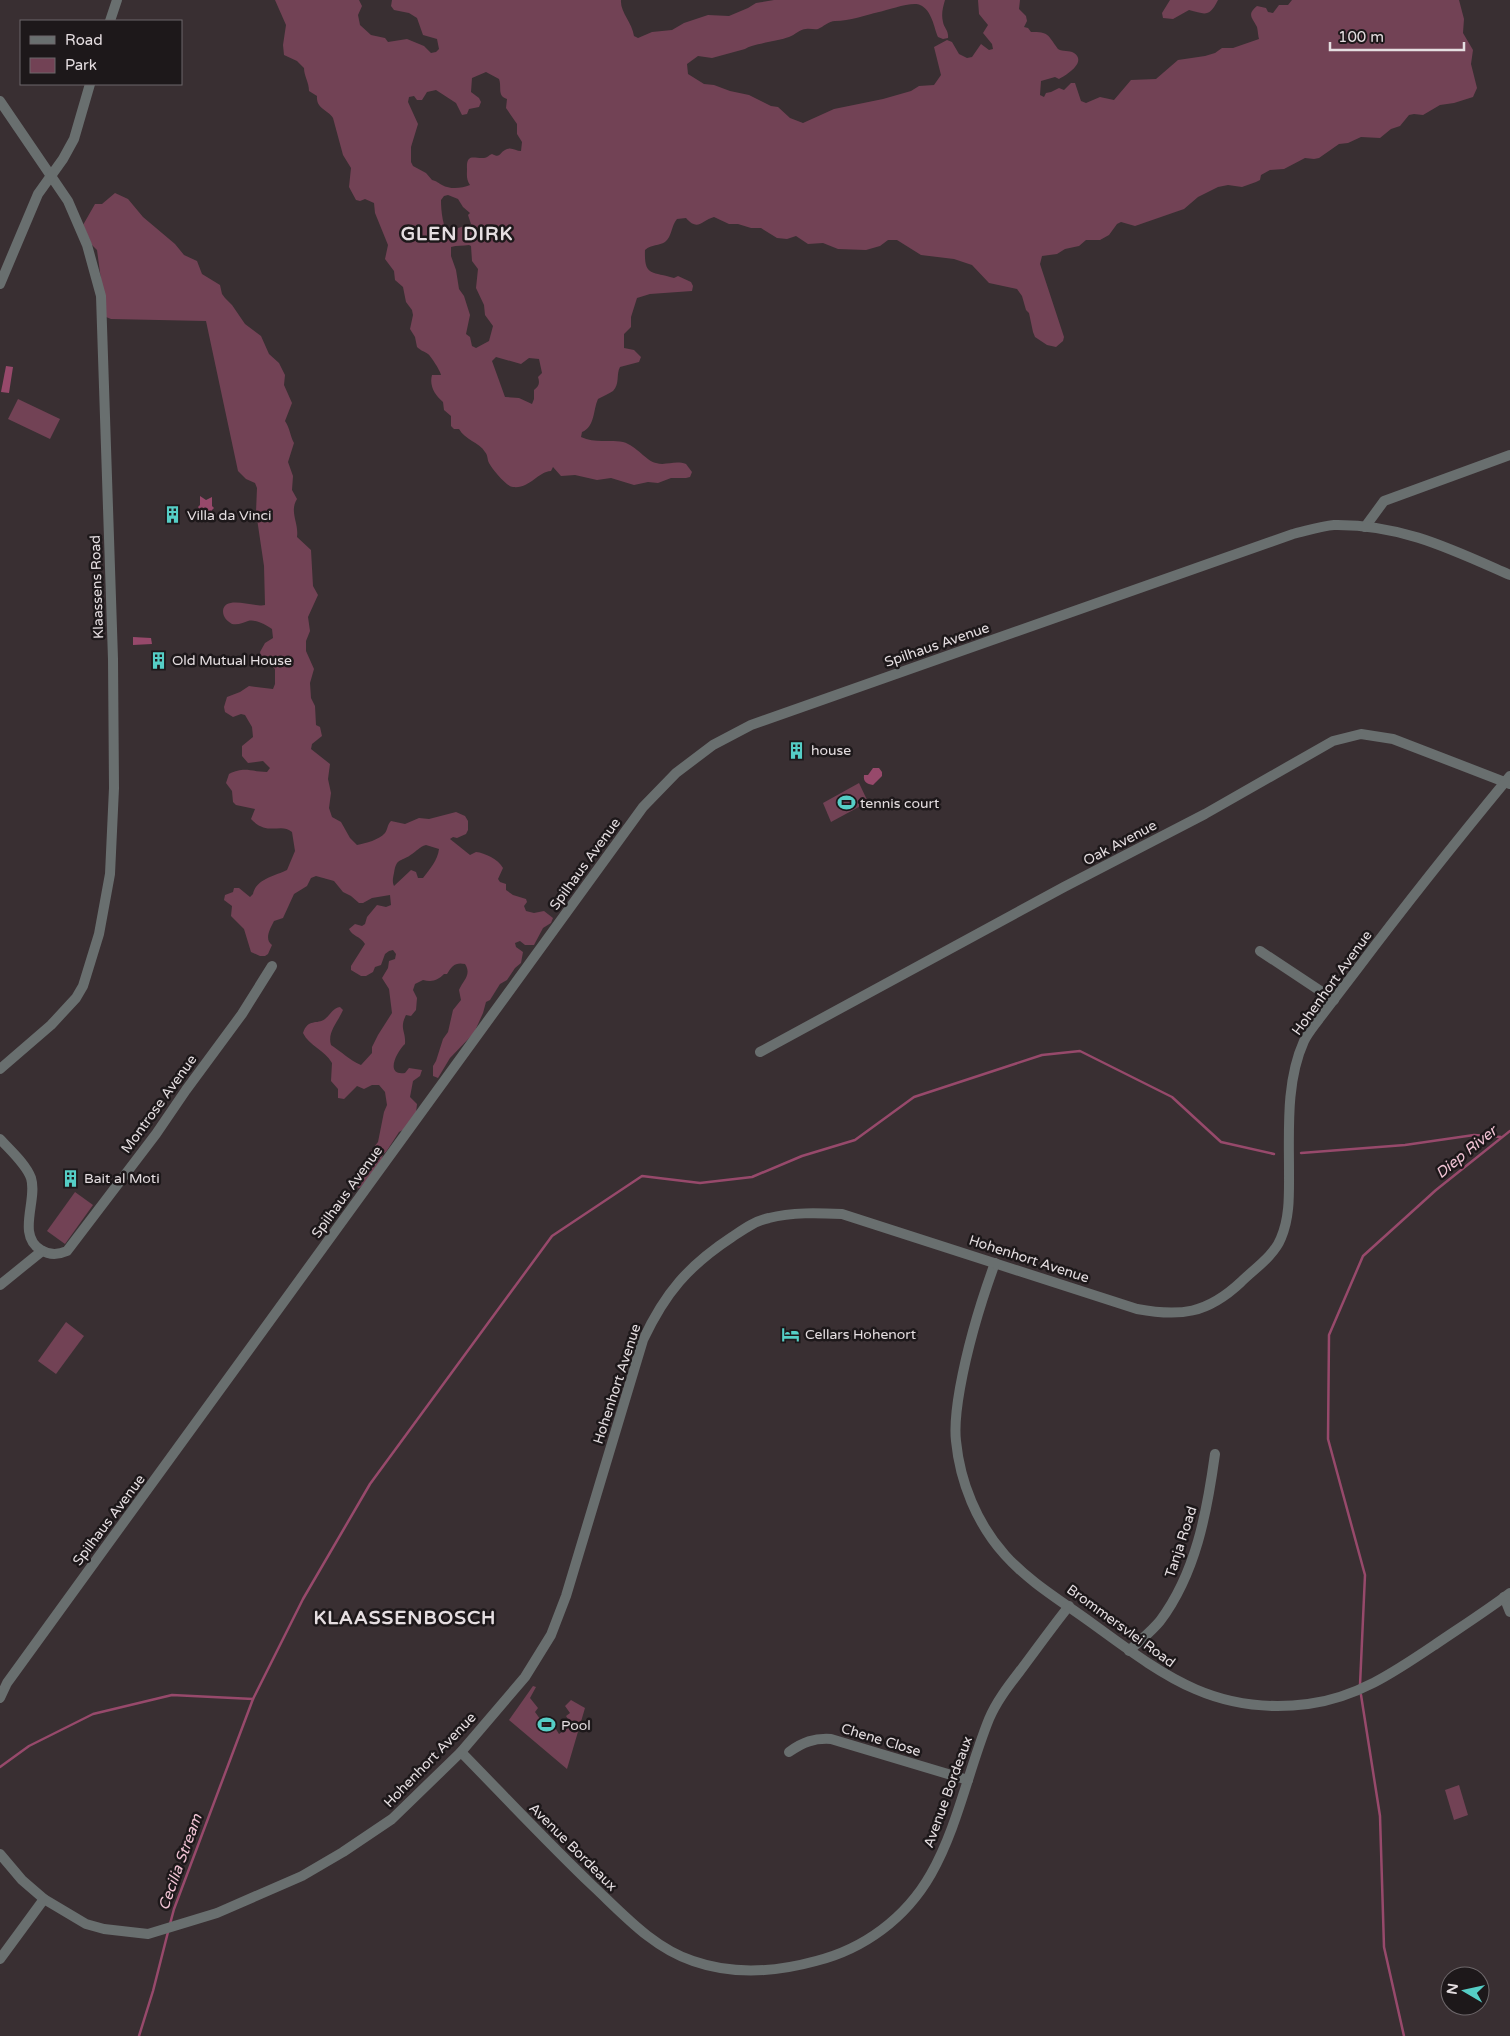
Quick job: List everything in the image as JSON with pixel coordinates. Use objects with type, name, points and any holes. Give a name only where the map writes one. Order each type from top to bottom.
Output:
[{"type":"street","points":[[110,20],[118,0]]},
{"type":"street","points":[[0,284],[38,194],[74,139],[90,85]]},
{"type":"street","name":"Klaassens Road","points":[[0,101],[52,175],[76,218],[87,246],[101,296],[113,659],[114,788],[112,852],[103,918],[83,986],[71,1004],[51,1025],[0,1069]]},
{"type":"street","points":[[1365,527],[1384,501],[1510,455]]},
{"type":"street","name":"Spilhaus Avenue","points":[[0,1698],[7,1683],[643,807],[676,774],[713,745],[751,725],[1293,534],[1332,525],[1391,529],[1435,543],[1510,574]]},
{"type":"street","name":"Oak Avenue","points":[[760,1052],[1205,814],[1333,741],[1361,734],[1392,739],[1508,781]]},
{"type":"street","name":"Hohenhort Avenue","points":[[44,1899],[86,1924],[104,1929],[148,1934],[217,1914],[302,1876],[343,1852],[392,1819],[461,1752],[525,1677],[551,1635],[566,1596],[643,1340],[657,1311],[671,1290],[692,1267],[754,1223],[770,1217],[811,1212],[842,1214],[1137,1309],[1164,1314],[1186,1312],[1208,1306],[1232,1290],[1272,1252],[1281,1239],[1287,1221],[1290,1200],[1290,1117],[1294,1073],[1304,1040],[1398,915],[1508,781]]},
{"type":"street","points":[[1260,952],[1334,1000]]},
{"type":"street","name":"Montrose Avenue","points":[[42,1251],[57,1254],[67,1251],[71,1247],[156,1134],[242,1014],[272,966]]},
{"type":"street","points":[[0,1139],[30,1176],[32,1188],[29,1232],[34,1244],[42,1251],[0,1285]]},
{"type":"street","name":"Brommersvlei Road","points":[[995,1263],[972,1331],[957,1408],[956,1441],[965,1484],[974,1508],[988,1533],[1005,1555],[1030,1577],[1129,1651],[1172,1679],[1206,1695],[1229,1702],[1273,1707],[1310,1704],[1348,1695],[1387,1677],[1507,1595]]},
{"type":"street","name":"Tanja Road","points":[[1129,1651],[1159,1622],[1180,1589],[1196,1549],[1207,1506],[1215,1454]]},
{"type":"street","points":[[1507,1595],[1510,1612]]},
{"type":"street","name":"Avenue Bordeaux","points":[[461,1752],[565,1859],[635,1925],[671,1952],[693,1962],[730,1970],[762,1971],[795,1967],[827,1958],[858,1945],[886,1928],[909,1906],[929,1877],[947,1844],[989,1718],[1001,1695],[1069,1606]]},
{"type":"street","name":"Chene Close","points":[[789,1752],[799,1744],[816,1738],[831,1739],[968,1780]]},
{"type":"street","points":[[0,1854],[22,1880],[44,1899],[0,1959]]},
{"type":"green space","points":[[275,0],[359,0],[362,6],[358,15],[360,25],[371,35],[385,38],[388,42],[407,39],[424,46],[431,53],[439,49],[437,39],[423,35],[417,18],[409,13],[394,10],[391,6],[392,0],[621,0],[622,9],[634,36],[638,38],[652,32],[672,30],[684,23],[708,15],[729,16],[756,3],[774,0],[945,0],[942,16],[948,38],[938,37],[932,19],[924,7],[912,4],[852,19],[833,21],[818,29],[804,29],[789,37],[712,58],[698,56],[687,64],[688,74],[704,84],[749,95],[771,106],[778,107],[790,118],[803,123],[834,109],[883,99],[911,91],[919,86],[934,85],[941,75],[934,47],[947,40],[952,42],[959,54],[967,58],[972,57],[981,44],[989,50],[993,49],[992,44],[983,33],[988,25],[979,14],[978,0],[1020,0],[1019,9],[1026,16],[1027,21],[1024,27],[1028,28],[1031,32],[1045,33],[1058,49],[1074,53],[1078,60],[1071,71],[1059,79],[1055,77],[1041,81],[1040,95],[1044,97],[1046,93],[1059,88],[1064,90],[1071,83],[1075,83],[1081,101],[1086,103],[1100,97],[1114,100],[1131,80],[1156,79],[1178,60],[1205,56],[1215,53],[1222,48],[1233,48],[1259,39],[1257,27],[1251,14],[1257,6],[1266,8],[1268,12],[1273,13],[1279,5],[1288,5],[1292,0],[1459,0],[1464,19],[1463,33],[1473,50],[1471,64],[1477,88],[1473,97],[1440,105],[1423,115],[1409,115],[1400,126],[1391,129],[1380,138],[1361,137],[1348,143],[1339,144],[1319,158],[1305,158],[1284,169],[1270,170],[1261,175],[1260,180],[1256,182],[1242,187],[1228,185],[1218,187],[1198,197],[1184,209],[1135,226],[1121,222],[1117,224],[1109,235],[1100,240],[1086,240],[1079,246],[1065,249],[1057,254],[1042,256],[1040,264],[1064,337],[1063,341],[1056,347],[1047,345],[1035,337],[1029,313],[1017,289],[989,283],[972,265],[954,259],[921,255],[897,240],[888,240],[880,246],[866,250],[838,249],[823,243],[808,244],[796,236],[787,239],[777,238],[761,228],[729,224],[714,217],[697,225],[686,218],[677,219],[667,240],[645,250],[646,265],[651,272],[674,278],[678,276],[691,282],[693,286],[692,291],[650,294],[637,298],[631,317],[631,327],[624,334],[624,348],[634,350],[641,357],[639,362],[620,367],[615,388],[598,399],[591,422],[586,430],[582,432],[581,437],[592,440],[623,442],[633,447],[652,462],[686,464],[692,472],[690,477],[671,478],[658,483],[648,482],[634,485],[611,478],[597,480],[575,475],[561,476],[553,467],[551,471],[542,474],[529,483],[513,487],[504,481],[493,469],[487,454],[479,446],[459,429],[454,429],[451,426],[451,416],[444,410],[443,402],[435,393],[431,383],[432,375],[441,375],[441,373],[429,355],[417,347],[415,337],[410,329],[413,315],[412,310],[406,302],[403,287],[395,280],[394,271],[385,259],[388,245],[375,213],[374,203],[365,199],[356,200],[349,187],[351,168],[343,155],[333,118],[318,104],[317,96],[309,91],[304,68],[297,61],[284,55],[283,45],[286,25]],"holes":[[[486,72],[499,79],[502,96],[507,99],[506,108],[517,124],[517,134],[522,142],[521,151],[509,149],[504,150],[499,155],[492,154],[485,158],[470,158],[467,164],[467,175],[470,185],[460,188],[449,188],[432,180],[426,173],[413,166],[411,162],[411,147],[418,124],[408,102],[409,97],[414,96],[417,100],[422,100],[427,92],[436,90],[456,103],[462,115],[467,114],[469,109],[479,107],[481,102],[471,92],[472,78]],[[448,195],[458,199],[470,213],[468,215],[471,224],[458,228],[454,237],[449,237],[444,224],[441,200],[444,196]],[[471,246],[472,261],[478,269],[476,288],[484,305],[485,315],[493,326],[489,341],[476,348],[472,346],[470,337],[466,334],[470,315],[464,296],[459,289],[456,270],[451,256],[451,247]],[[496,357],[521,364],[529,358],[539,359],[542,373],[538,377],[539,384],[534,390],[532,404],[519,398],[505,397],[492,361]]]},
{"type":"green space","points":[[1170,0],[1218,0],[1212,10],[1206,13],[1189,10],[1173,19],[1163,18],[1162,13]]},
{"type":"green space","points":[[115,193],[128,199],[143,217],[175,244],[184,255],[197,261],[202,274],[220,285],[222,294],[245,324],[261,336],[269,354],[279,363],[285,375],[284,385],[292,403],[285,421],[294,443],[288,462],[293,476],[292,490],[297,499],[294,513],[297,537],[311,550],[313,586],[318,595],[308,617],[310,631],[306,641],[306,651],[314,669],[310,683],[311,698],[315,706],[316,725],[320,727],[322,736],[312,744],[311,749],[330,764],[328,779],[331,793],[329,808],[332,817],[341,822],[350,838],[357,845],[379,838],[386,831],[391,821],[405,824],[419,818],[429,819],[456,812],[465,816],[468,821],[466,834],[450,839],[470,855],[476,852],[495,859],[503,868],[498,879],[506,884],[506,890],[513,895],[526,899],[527,902],[524,906],[526,911],[534,913],[544,911],[553,918],[551,923],[543,928],[534,945],[525,945],[520,941],[515,943],[516,947],[523,952],[521,963],[507,980],[500,984],[490,1000],[486,1002],[474,1033],[450,1058],[438,1078],[433,1076],[433,1066],[443,1039],[448,1032],[453,1010],[461,1000],[459,990],[468,971],[465,964],[456,964],[447,974],[444,974],[437,980],[423,980],[415,984],[413,990],[417,998],[416,1010],[411,1016],[406,1015],[404,1020],[405,1044],[396,1057],[394,1067],[395,1071],[399,1073],[405,1073],[409,1068],[422,1070],[420,1076],[413,1081],[410,1097],[417,1104],[416,1113],[383,1154],[381,1164],[360,1188],[358,1188],[357,1184],[367,1168],[370,1152],[378,1142],[387,1105],[385,1092],[379,1085],[372,1085],[364,1089],[357,1086],[344,1099],[338,1098],[338,1089],[331,1081],[332,1063],[303,1033],[307,1025],[322,1021],[333,1010],[340,1007],[343,1010],[330,1036],[331,1045],[361,1065],[372,1053],[372,1047],[378,1035],[392,1013],[389,989],[382,978],[388,968],[389,961],[395,959],[396,954],[393,950],[389,951],[385,954],[381,965],[375,967],[373,972],[366,976],[361,976],[351,970],[351,966],[365,944],[349,929],[355,924],[362,926],[365,924],[367,917],[377,905],[386,907],[391,905],[390,895],[372,898],[359,903],[343,892],[334,881],[316,876],[311,878],[307,886],[294,894],[283,918],[274,921],[268,937],[272,945],[265,956],[251,952],[244,929],[231,916],[232,906],[224,900],[225,895],[233,892],[234,888],[239,888],[250,897],[262,881],[287,870],[295,851],[292,832],[288,829],[269,828],[257,824],[251,819],[255,809],[236,805],[233,802],[232,791],[226,783],[229,774],[244,770],[267,772],[270,768],[263,761],[248,763],[242,756],[242,746],[253,737],[252,727],[245,715],[241,714],[233,717],[225,712],[224,707],[227,697],[249,686],[273,689],[275,684],[275,669],[261,657],[260,652],[265,643],[273,638],[272,629],[254,621],[232,624],[228,622],[223,613],[225,606],[234,602],[265,605],[264,566],[256,512],[257,488],[255,483],[246,479],[238,471],[206,321],[111,319],[106,317],[97,250],[92,245],[83,225],[95,204],[102,204]],"holes":[[[426,845],[439,849],[435,861],[423,878],[418,878],[416,872],[411,870],[394,886],[395,868],[400,860]]]},
{"type":"green space","points":[[18,399],[60,419],[50,439],[8,419]]},
{"type":"green space","name":"tennis court","points":[[859,783],[868,802],[831,822],[823,803]]},
{"type":"green space","points":[[75,1192],[93,1205],[65,1244],[47,1231]]},
{"type":"green space","points":[[66,1322],[84,1336],[56,1374],[38,1361]]},
{"type":"green space","points":[[533,1686],[536,1687],[530,1698],[538,1708],[535,1712],[548,1730],[554,1726],[559,1734],[572,1725],[566,1716],[570,1713],[565,1706],[571,1700],[585,1708],[567,1769],[509,1720]]},
{"type":"green space","points":[[1459,1785],[1468,1815],[1454,1820],[1445,1790]]},
{"type":"shaded area","points":[[6,366],[13,367],[9,393],[1,392]]},
{"type":"shaded area","points":[[200,496],[206,500],[212,497],[212,506],[214,508],[212,510],[212,519],[206,515],[200,518],[198,507],[200,505]]},
{"type":"shaded area","points":[[133,637],[151,638],[152,644],[133,645]]},
{"type":"shaded area","points":[[873,768],[879,768],[882,776],[873,785],[866,782],[864,775],[868,775]]},
{"type":"waterway","points":[[0,1767],[29,1746],[93,1714],[172,1695],[253,1699],[303,1599],[370,1484],[552,1236],[642,1176],[700,1183],[752,1177],[802,1156],[855,1140],[914,1097],[1042,1055],[1080,1051],[1172,1097],[1221,1142],[1274,1154]]},
{"type":"waterway","name":"Diep River","points":[[1360,1685],[1365,1575],[1328,1439],[1329,1335],[1363,1256],[1436,1190],[1510,1131]]},
{"type":"waterway","name":"Diep River","points":[[1301,1153],[1405,1145],[1474,1135],[1501,1137]]},
{"type":"waterway","points":[[1361,1695],[1380,1816],[1384,1947],[1404,2036]]},
{"type":"waterway","name":"Cecilia Stream","points":[[170,1924],[253,1699]]},
{"type":"waterway","name":"Cecilia Stream","points":[[139,2036],[168,1932]]},
{"type":"place","name":"Villa da Vinci","points":[[173,515]]},
{"type":"place","name":"Old Mutual House","points":[[158,660]]},
{"type":"place","name":"house","points":[[797,750]]},
{"type":"place","name":"tennis court","points":[[846,803]]},
{"type":"place","name":"Bait al Moti","points":[[70,1178]]},
{"type":"place","name":"Cellars Hohenort","points":[[791,1334]]},
{"type":"place","name":"Pool","points":[[547,1725]]},
{"type":"district","name":"GLEN DIRK","points":[[457,234]]},
{"type":"district","name":"KLAASSENBOSCH","points":[[405,1618]]}]
